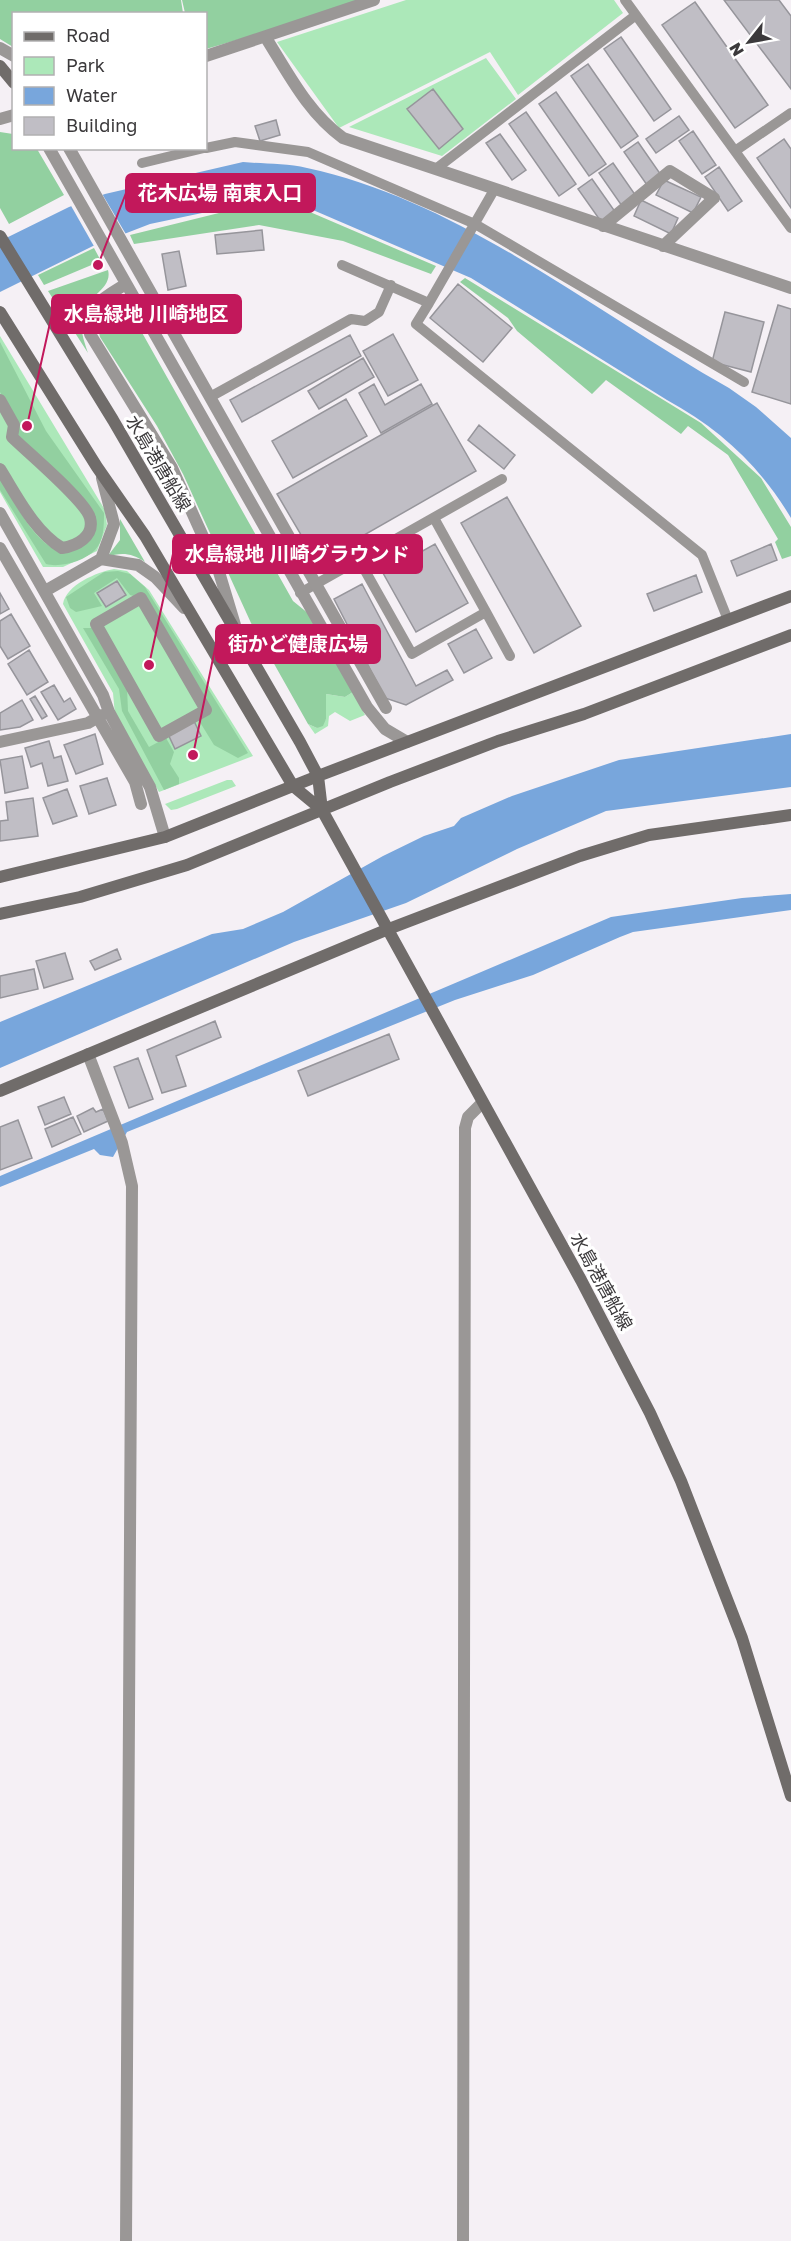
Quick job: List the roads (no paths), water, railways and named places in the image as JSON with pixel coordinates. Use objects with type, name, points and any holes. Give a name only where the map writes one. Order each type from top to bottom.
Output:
[{"type":"street","points":[[207,56],[266,38],[331,13],[374,0]]},
{"type":"street","points":[[266,38],[305,100],[330,128],[343,138],[791,288]]},
{"type":"street","points":[[0,66],[12,81]]},
{"type":"street","points":[[50,150],[300,593],[312,607],[367,707],[385,729],[407,742]]},
{"type":"street","points":[[70,150],[386,708]]},
{"type":"street","points":[[603,226],[670,171],[714,198],[663,246]]},
{"type":"street","name":"水島港唐船線","points":[[0,236],[235,627],[318,776],[322,810],[420,993],[615,1342],[672,1462],[742,1638],[790,1789]]},
{"type":"street","points":[[126,284],[101,299],[92,308],[87,323],[90,334],[172,468],[219,572],[235,627]]},
{"type":"street","name":"水島港唐船線","points":[[0,312],[97,467],[145,536],[293,786],[322,810]]},
{"type":"street","points":[[0,400],[14,425],[12,436],[78,500],[90,518],[89,532],[82,542],[62,548],[52,542],[42,532],[0,469]]},
{"type":"street","points":[[45,591],[100,559],[114,524],[107,492],[97,467]]},
{"type":"street","points":[[0,513],[103,695],[103,715],[135,782],[141,804]]},
{"type":"street","points":[[0,548],[103,715],[150,786],[165,837]]},
{"type":"street","points":[[100,559],[138,565],[156,577],[191,615]]},
{"type":"street","points":[[0,877],[165,837],[318,776],[791,596]]},
{"type":"street","points":[[141,598],[206,710],[159,735],[96,624],[141,598]]},
{"type":"street","points":[[0,914],[80,897],[146,878],[488,745],[584,714],[791,635]]},
{"type":"street","points":[[0,742],[88,723],[103,715]]},
{"type":"street","points":[[0,1091],[386,930],[515,879],[649,835],[791,815]]},
{"type":"street","points":[[88,1054],[122,1143],[132,1186],[126,2241]]},
{"type":"street","points":[[462,2241],[465,1128],[468,1117],[482,1103]]},
{"type":"lane","points":[[626,0],[791,228]]},
{"type":"lane","points":[[437,168],[636,15]]},
{"type":"lane","points":[[735,151],[791,113]]},
{"type":"lane","points":[[207,148],[235,142],[308,152],[474,226],[744,382]]},
{"type":"lane","points":[[142,163],[197,150]]},
{"type":"lane","points":[[494,190],[444,281],[416,324],[702,555],[728,620]]},
{"type":"lane","points":[[342,265],[429,303]]},
{"type":"lane","points":[[210,397],[351,319],[365,321],[379,312],[391,285]]},
{"type":"lane","points":[[300,593],[502,479]]},
{"type":"lane","points":[[434,518],[510,656]]},
{"type":"lane","points":[[359,560],[412,654],[486,612]]},
{"type":"water","points":[[243,162],[307,168],[364,184],[419,206],[473,232],[525,262],[729,388],[756,407],[791,438],[791,518],[752,465],[721,436],[686,411],[471,278],[313,210],[295,207],[221,209],[150,224],[93,246],[0,292],[0,241],[69,207],[105,194]]},
{"type":"water","points":[[791,734],[791,787],[606,811],[517,849],[406,903],[294,942],[0,1068],[0,1022],[212,934],[243,929],[283,912],[383,856],[424,836],[454,826],[461,818],[512,796],[619,760]]},
{"type":"water","points":[[791,894],[791,910],[633,932],[533,975],[455,1000],[127,1132],[113,1157],[100,1155],[94,1149],[0,1187],[0,1176],[611,917],[742,898]]},
{"type":"place","name":"花木広場 南東入口","points":[[98,265]]},
{"type":"place","name":"水島緑地 川崎地区","points":[[27,426]]},
{"type":"place","name":"水島緑地 川崎グラウンド","points":[[149,665]]},
{"type":"place","name":"街かど健康広場","points":[[193,755]]}]
